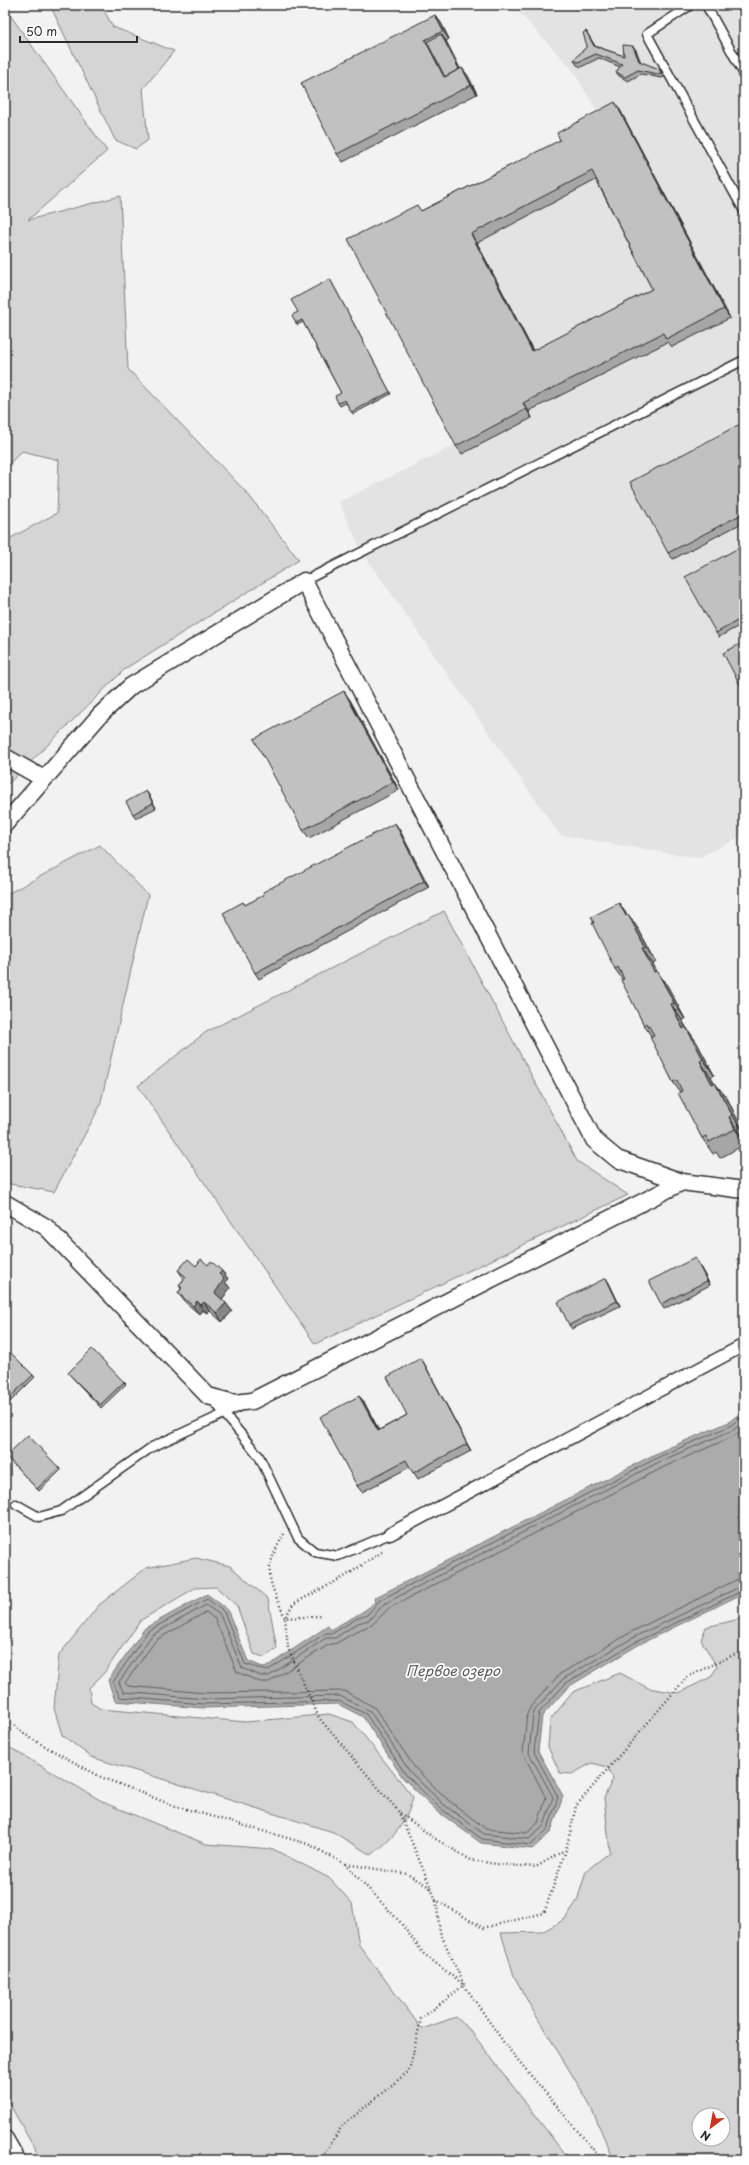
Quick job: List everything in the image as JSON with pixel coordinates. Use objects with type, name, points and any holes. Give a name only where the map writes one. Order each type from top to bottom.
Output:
[{"type":"street","points":[[5,824],[100,715],[131,686],[304,581],[594,1140],[617,1159],[682,1182],[744,1190]]},
{"type":"street","points":[[5,757],[44,779]]},
{"type":"street","points":[[5,1202],[46,1227],[208,1396],[234,1403],[252,1401],[682,1182]]},
{"type":"street","points":[[390,1534],[744,1345]]},
{"type":"street","points":[[5,2140],[17,2160]]},
{"type":"lane","points":[[691,5],[647,34],[744,211]]},
{"type":"lane","points":[[706,5],[744,74]]},
{"type":"lane","points":[[304,581],[744,360]]},
{"type":"lane","points":[[208,1396],[226,1413],[259,1456],[298,1538],[315,1552],[338,1556],[390,1534]]},
{"type":"lane","points":[[16,1504],[39,1517],[61,1511],[152,1447],[252,1401]]},
{"type":"path","points":[[290,1522],[272,1555],[268,1576],[284,1618],[288,1648],[319,1718],[399,1812],[434,1838],[471,1860],[496,1864],[536,1867],[566,1850]]},
{"type":"path","points":[[284,1618],[293,1604],[344,1577],[386,1549],[390,1534]]},
{"type":"path","points":[[284,1618],[321,1616]]},
{"type":"path","points":[[436,1900],[483,1928],[544,1913],[566,1850],[576,1806],[687,1677],[744,1650]]},
{"type":"path","points":[[5,1718],[30,1738],[101,1777],[172,1805],[308,1844],[345,1864],[400,1922],[424,1954],[464,1984]]},
{"type":"path","points":[[399,1812],[436,1900],[440,1932],[464,1984],[507,2047],[602,2160]]},
{"type":"path","points":[[345,1864],[407,1874],[431,1888]]},
{"type":"path","points":[[320,2160],[342,2126],[408,2071],[421,2019],[464,1984]]},
{"type":"shaded area","points":[[50,5],[101,5],[113,27],[174,51],[143,89],[148,140],[136,149],[115,140]]},
{"type":"shaded area","points":[[512,5],[744,5],[744,835],[698,858],[560,835],[362,552],[339,502],[457,444],[354,247],[566,148],[597,111],[572,69]]},
{"type":"shaded area","points":[[5,8],[107,151],[28,220],[120,196],[128,369],[247,493],[299,560],[126,668],[5,787],[5,541],[57,513],[59,460],[22,451],[5,468]]},
{"type":"shaded area","points":[[100,845],[148,895],[100,1106],[54,1192],[5,1183],[5,895]]},
{"type":"shaded area","points":[[444,911],[577,1161],[628,1195],[315,1344],[138,1086],[206,1032]]},
{"type":"shaded area","points":[[196,1558],[230,1566],[268,1599],[277,1649],[264,1657],[254,1654],[237,1606],[216,1587],[195,1588],[141,1620],[104,1673],[89,1688],[91,1703],[101,1709],[246,1722],[329,1714],[353,1722],[413,1797],[407,1815],[398,1830],[386,1843],[371,1855],[333,1832],[91,1757],[62,1735],[54,1708],[59,1655],[99,1605],[146,1568]]},
{"type":"shaded area","points":[[744,1618],[744,2160],[614,2160],[588,2101],[532,2009],[514,1976],[501,1933],[542,1932],[565,1919],[577,1901],[586,1871],[610,1852],[604,1798],[613,1778],[607,1767],[592,1763],[572,1774],[560,1773],[548,1747],[550,1720],[573,1692],[620,1673],[648,1688],[678,1693],[711,1677],[717,1667],[701,1640],[706,1627]]},
{"type":"shaded area","points":[[5,1745],[107,1804],[206,1844],[273,1849],[329,1878],[352,1903],[359,1945],[422,2029],[456,2017],[470,2030],[569,2160],[41,2160],[5,2096]]},
{"type":"water","name":"Первое озеро","points":[[744,1410],[744,1593],[640,1644],[568,1687],[542,1716],[538,1751],[563,1796],[551,1832],[532,1849],[481,1843],[437,1811],[403,1778],[363,1717],[338,1704],[204,1708],[115,1701],[108,1680],[145,1628],[207,1594],[227,1609],[248,1661],[265,1668],[328,1626],[331,1630],[365,1610],[375,1602],[374,1598],[659,1452],[729,1422]]},
{"type":"building","points":[[435,15],[443,31],[425,40],[444,77],[462,68],[471,85],[337,154],[301,83]]},
{"type":"building","points":[[586,31],[594,46],[624,56],[623,45],[633,46],[639,61],[659,69],[661,73],[658,74],[638,70],[625,77],[616,72],[622,64],[596,54],[578,62],[574,60],[587,46],[583,33]]},
{"type":"building","points":[[441,34],[459,69],[445,77],[427,42]]},
{"type":"building","points":[[615,102],[724,309],[666,339],[663,333],[523,403],[526,409],[456,446],[348,239],[417,205],[421,211],[560,140],[557,133]],"holes":[[[592,171],[652,289],[532,351],[471,234]]]},
{"type":"building","points":[[330,279],[390,392],[351,412],[345,400],[338,403],[335,396],[341,393],[302,320],[296,323],[292,315],[298,312],[291,300]]},
{"type":"building","points":[[744,422],[744,513],[668,553],[630,482]]},
{"type":"building","points":[[744,545],[744,617],[716,633],[685,577]]},
{"type":"building","points":[[744,642],[744,692],[723,653]]},
{"type":"building","points":[[344,691],[393,782],[303,830],[254,739]]},
{"type":"building","points":[[146,791],[153,803],[133,814],[126,802]]},
{"type":"building","points":[[395,823],[424,881],[255,973],[223,913],[243,902],[245,905],[264,895],[263,892]]},
{"type":"building","points":[[619,903],[626,916],[628,914],[645,947],[642,948],[654,972],[657,971],[674,1003],[671,1004],[683,1029],[686,1027],[703,1059],[700,1061],[712,1084],[715,1083],[732,1115],[729,1117],[735,1129],[709,1142],[706,1136],[702,1138],[678,1093],[682,1091],[677,1080],[673,1082],[650,1037],[654,1035],[647,1023],[644,1025],[621,980],[624,979],[618,967],[615,969],[592,923],[594,923],[591,917]]},
{"type":"building","points":[[744,1255],[744,1272],[737,1259]]},
{"type":"building","points":[[695,1258],[707,1281],[661,1304],[649,1281]]},
{"type":"building","points":[[188,1259],[196,1266],[201,1259],[208,1265],[211,1261],[222,1271],[219,1274],[224,1279],[215,1293],[226,1303],[217,1313],[204,1302],[201,1305],[197,1301],[193,1306],[178,1293],[182,1288],[179,1285],[186,1277],[178,1270]]},
{"type":"building","points":[[606,1278],[617,1301],[569,1325],[558,1302]]},
{"type":"building","points":[[92,1349],[124,1382],[100,1405],[68,1373]]},
{"type":"building","points":[[11,1353],[33,1375],[8,1399],[5,1396],[5,1359]]},
{"type":"building","points":[[421,1358],[467,1444],[413,1473],[406,1460],[357,1486],[320,1417],[359,1396],[378,1431],[407,1415],[387,1377]]},
{"type":"building","points":[[28,1435],[59,1468],[37,1489],[6,1456]]}]
